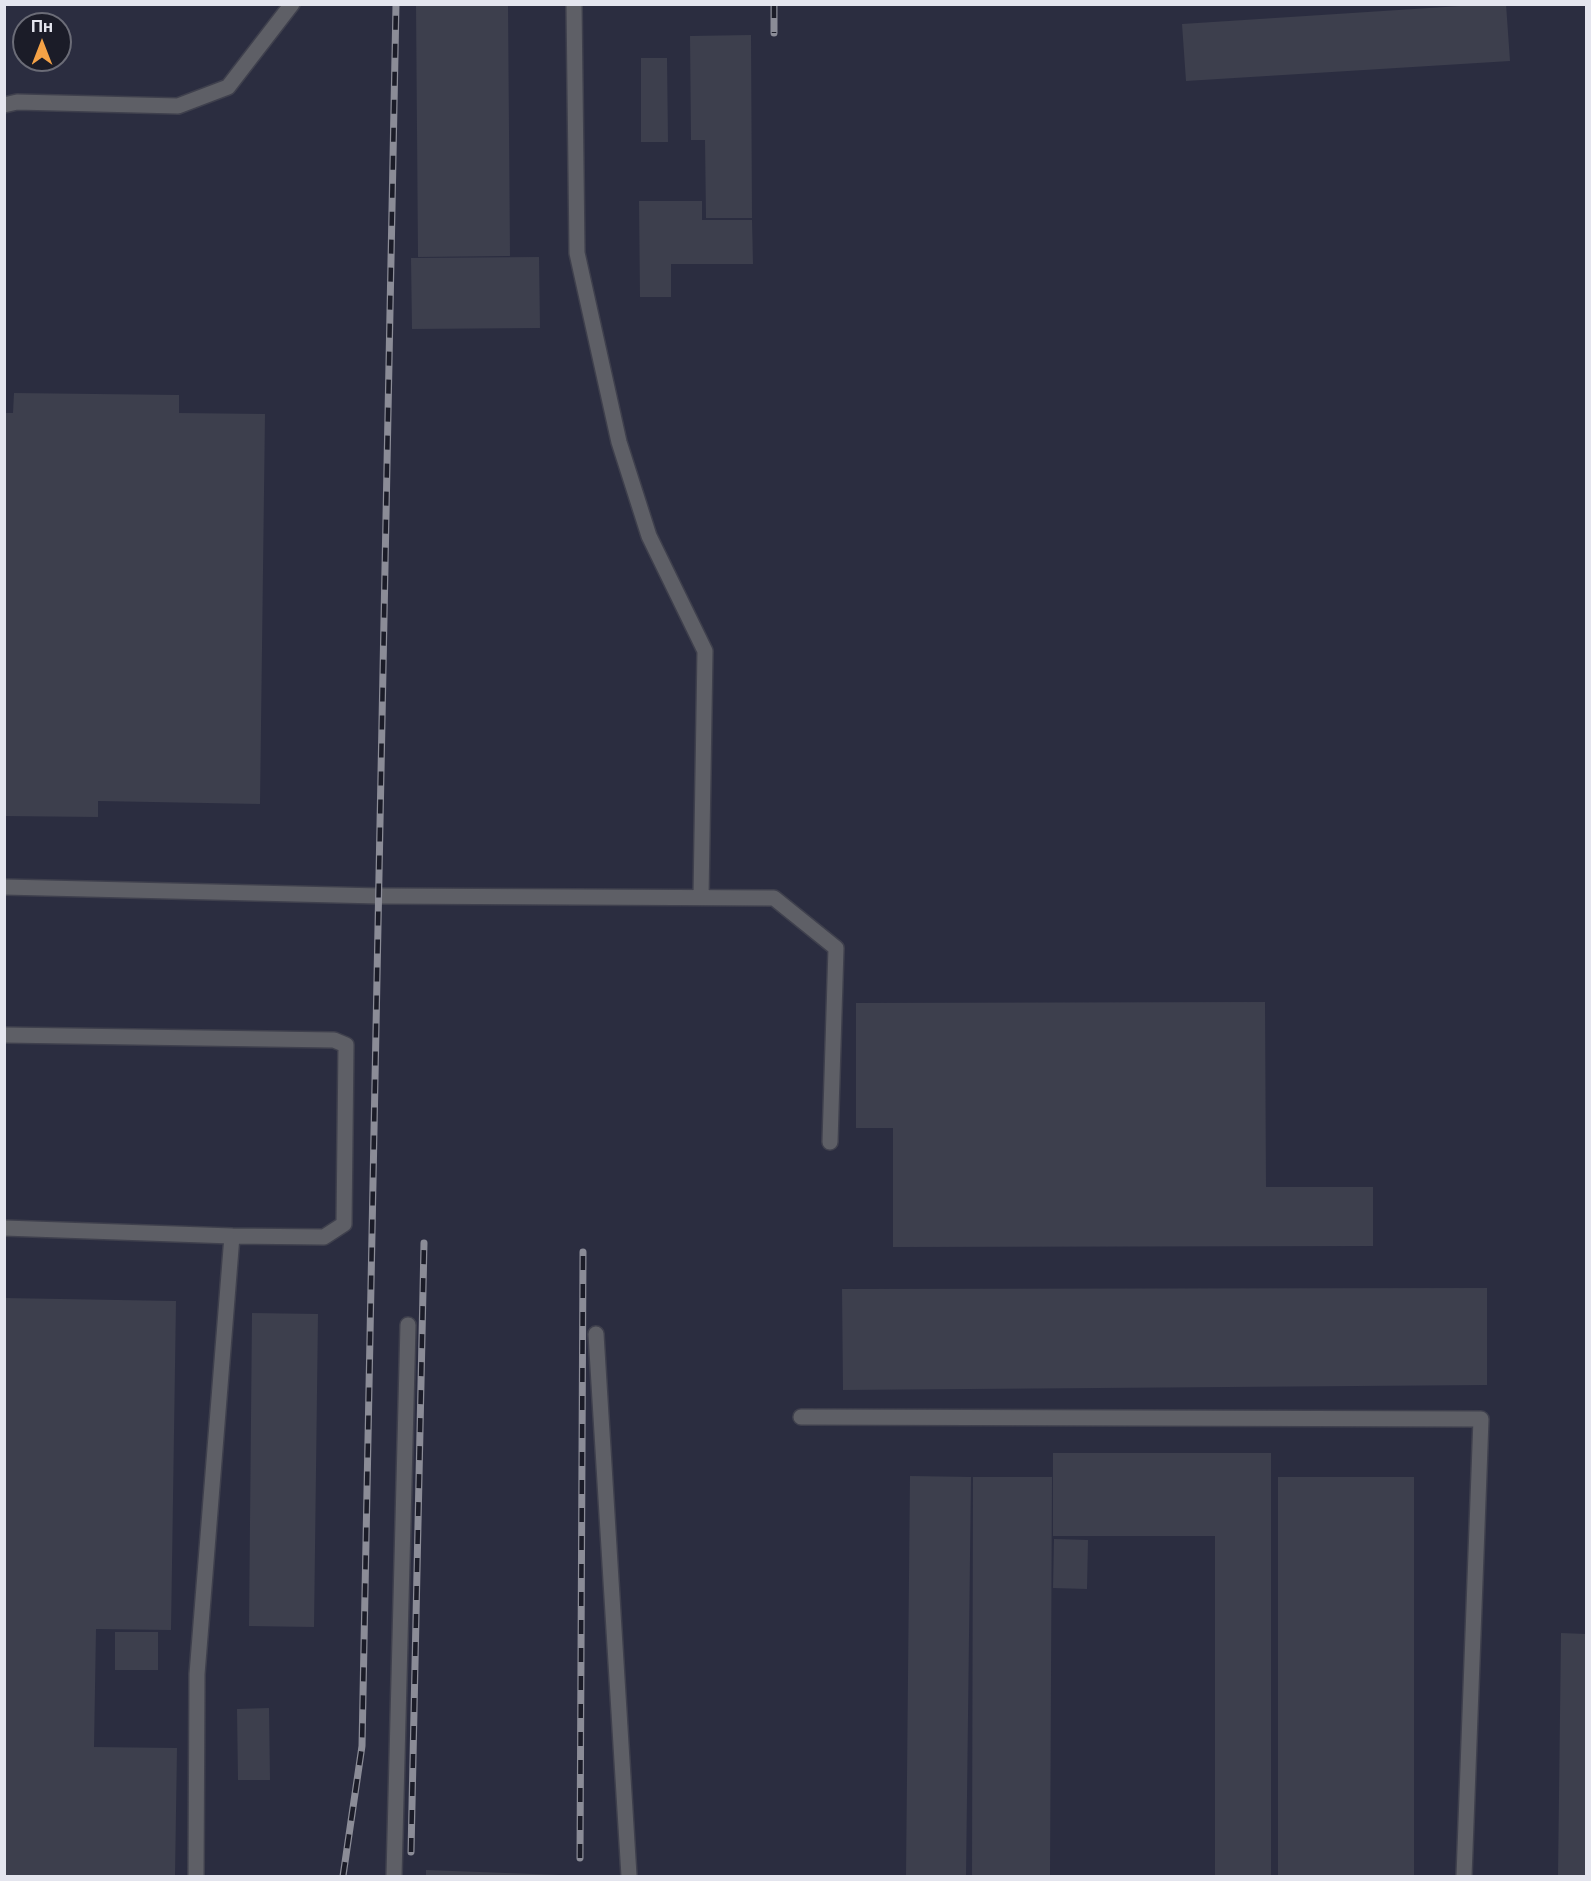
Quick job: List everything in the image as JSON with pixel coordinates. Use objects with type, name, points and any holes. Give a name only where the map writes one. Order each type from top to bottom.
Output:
[{"type":"lane","points":[[4,105],[17,102],[178,106],[228,87],[292,4]]},
{"type":"lane","points":[[574,4],[577,254],[619,442],[649,536],[705,651],[701,897]]},
{"type":"lane","points":[[4,887],[379,896],[774,898],[836,948],[830,1142]]},
{"type":"lane","points":[[4,1035],[334,1040],[346,1045],[344,1224],[324,1237],[4,1228]]},
{"type":"lane","points":[[196,1876],[197,1674],[232,1236]]},
{"type":"lane","points":[[394,1876],[408,1325]]},
{"type":"lane","points":[[596,1334],[629,1876]]},
{"type":"lane","points":[[801,1417],[1481,1419],[1464,1876]]},
{"type":"shaded area","points":[[5,5],[1586,5],[1586,1876],[5,1876]]},
{"type":"building","points":[[416,4],[508,4],[510,256],[418,257]]},
{"type":"building","points":[[1506,4],[1510,61],[1186,81],[1182,24]]},
{"type":"building","points":[[751,35],[752,218],[706,218],[705,140],[691,140],[690,36]]},
{"type":"building","points":[[641,58],[667,58],[668,142],[641,142]]},
{"type":"building","points":[[639,201],[702,201],[702,220],[752,220],[753,264],[671,264],[671,297],[640,297]]},
{"type":"building","points":[[539,257],[540,328],[412,329],[411,258]]},
{"type":"building","points":[[14,393],[179,395],[179,413],[265,414],[260,804],[98,801],[98,817],[4,816],[4,413],[13,413]]},
{"type":"building","points":[[1265,1002],[1266,1187],[1373,1187],[1373,1246],[893,1247],[893,1128],[856,1128],[856,1003]]},
{"type":"building","points":[[1487,1288],[1487,1385],[843,1390],[842,1289]]},
{"type":"building","points":[[4,1298],[176,1301],[171,1630],[96,1629],[94,1747],[177,1748],[175,1876],[4,1876]]},
{"type":"building","points":[[252,1313],[318,1314],[314,1627],[249,1626]]},
{"type":"building","points":[[1053,1453],[1271,1453],[1271,1876],[1215,1876],[1215,1536],[1053,1536]]},
{"type":"building","points":[[910,1476],[971,1477],[966,1876],[906,1876]]},
{"type":"building","points":[[973,1477],[1052,1477],[1050,1876],[972,1876]]},
{"type":"building","points":[[1278,1477],[1414,1477],[1414,1876],[1278,1876]]},
{"type":"building","points":[[1054,1539],[1088,1540],[1087,1589],[1053,1588]]},
{"type":"building","points":[[115,1632],[158,1632],[158,1670],[115,1670]]},
{"type":"building","points":[[1561,1633],[1586,1634],[1586,1876],[1558,1876]]},
{"type":"building","points":[[269,1708],[270,1780],[238,1780],[237,1709]]},
{"type":"building","points":[[426,1870],[560,1875],[560,1876],[426,1876]]},
{"type":"railway","points":[[343,1876],[362,1746],[396,4]]},
{"type":"railway","points":[[774,4],[774,33]]},
{"type":"railway","points":[[411,1852],[424,1243]]},
{"type":"railway","points":[[580,1858],[583,1252]]}]
